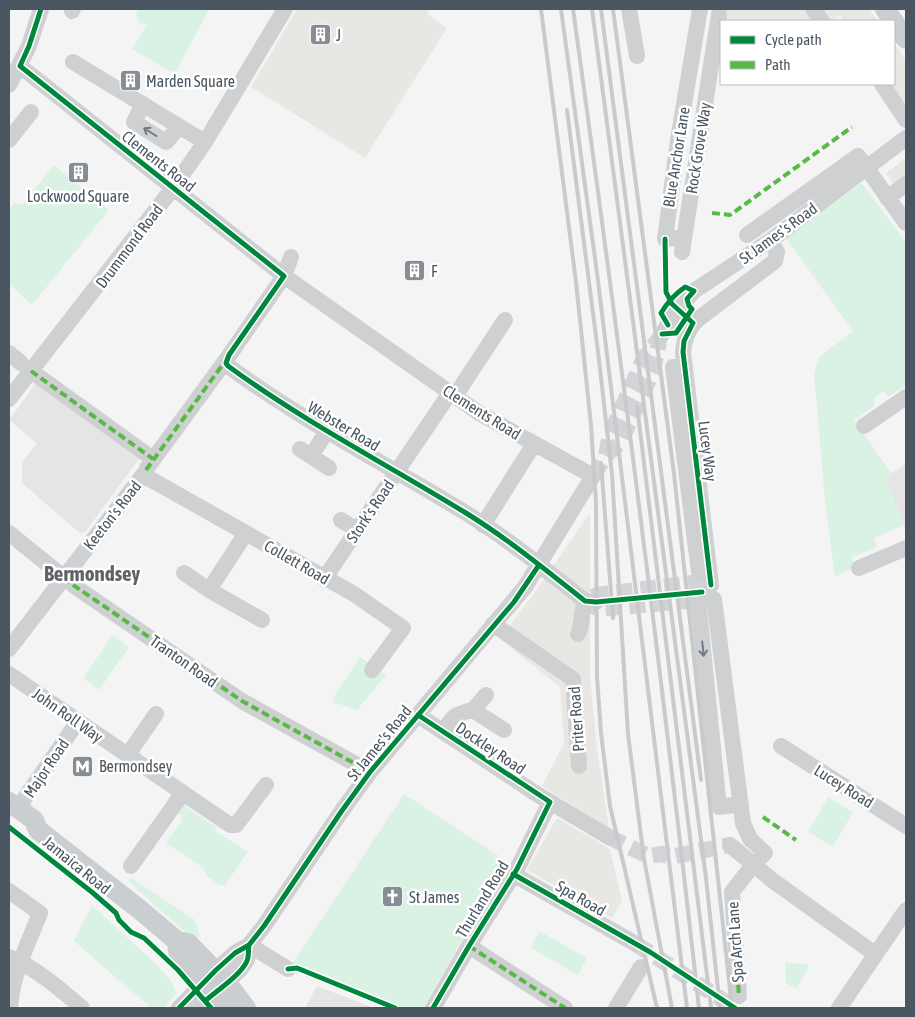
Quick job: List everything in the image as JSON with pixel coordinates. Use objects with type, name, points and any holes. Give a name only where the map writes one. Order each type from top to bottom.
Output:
[{"type":"main road","points":[[885,9],[893,20]]},
{"type":"main road","points":[[895,23],[906,39]]},
{"type":"main road","name":"Jamaica Road","points":[[12,809],[34,820],[38,830],[139,908],[177,941],[188,943],[215,982],[227,1008]]},
{"type":"main road","name":"Jamaica Road","points":[[215,982],[246,1008]]},
{"type":"street","points":[[9,85],[29,46],[41,9]]},
{"type":"street","name":"Drummond Road","points":[[9,399],[20,362],[173,188],[204,142],[285,9]]},
{"type":"street","points":[[629,9],[637,56]]},
{"type":"street","name":"Blue Anchor Lane","points":[[683,245],[665,239],[700,9]]},
{"type":"street","points":[[813,9],[821,20]]},
{"type":"street","name":"Rock Grove Way","points":[[683,245],[719,14]]},
{"type":"street","points":[[74,62],[204,142]]},
{"type":"street","name":"Clements Road","points":[[20,66],[284,276],[491,421],[593,476]]},
{"type":"street","points":[[688,78],[708,80]]},
{"type":"street","points":[[883,85],[906,120]]},
{"type":"street","points":[[9,140],[31,112]]},
{"type":"street","name":"St James's Road","points":[[661,336],[678,309],[694,291],[771,240],[864,157],[906,138]]},
{"type":"street","points":[[747,236],[864,157],[887,198],[906,223]]},
{"type":"street","points":[[887,198],[906,184]]},
{"type":"street","name":"Lucey Way","points":[[753,865],[765,853],[750,839],[743,823],[706,592],[684,341],[693,323],[775,261],[777,252],[771,240]]},
{"type":"street","points":[[226,360],[284,276],[291,257]]},
{"type":"street","name":"Stork's Road","points":[[324,579],[396,473],[505,320]]},
{"type":"street","name":"Webster Road","points":[[226,360],[228,366],[264,392],[483,525],[590,601],[582,610],[582,625],[578,634]]},
{"type":"street","name":"Keeton's Road","points":[[9,649],[147,468],[226,360]]},
{"type":"street","name":"Collett Road","points":[[20,362],[147,468],[246,533],[324,579],[354,594],[402,628],[372,670]]},
{"type":"street","points":[[864,426],[906,397]]},
{"type":"street","points":[[327,431],[305,452],[329,468]]},
{"type":"street","points":[[483,525],[534,444]]},
{"type":"street","name":"St James's Road","points":[[215,982],[235,953],[249,945],[264,926],[370,772],[526,587],[593,476]]},
{"type":"street","points":[[341,520],[357,530]]},
{"type":"street","name":"Tranton Road","points":[[9,533],[63,578],[242,701],[370,772]]},
{"type":"street","points":[[209,590],[246,533]]},
{"type":"street","points":[[859,568],[906,548]]},
{"type":"street","points":[[184,573],[209,590],[262,620]]},
{"type":"street","name":"Priter Road","points":[[493,624],[573,679],[579,766]]},
{"type":"street","name":"John Roll Way","points":[[9,674],[182,794],[234,826],[266,785]]},
{"type":"street","points":[[443,732],[451,719],[459,713],[474,710],[486,695]]},
{"type":"street","points":[[474,710],[504,730]]},
{"type":"street","points":[[127,756],[156,714]]},
{"type":"street","name":"Dockley Road","points":[[418,715],[550,802],[609,837]]},
{"type":"street","name":"Major Road","points":[[12,809],[74,727]]},
{"type":"street","name":"Lucey Road","points":[[781,746],[906,826]]},
{"type":"street","points":[[131,866],[182,794]]},
{"type":"street","name":"Thurland Road","points":[[433,1008],[468,946],[513,874],[550,802]]},
{"type":"street","points":[[730,845],[779,885],[875,954]]},
{"type":"street","name":"Spa Arch Lane","points":[[739,996],[732,892],[753,865]]},
{"type":"street","name":"Spa Road","points":[[513,874],[636,944]]},
{"type":"street","points":[[9,891],[40,913],[15,959],[10,1008]]},
{"type":"street","points":[[839,1008],[906,910]]},
{"type":"street","points":[[249,945],[288,969]]},
{"type":"street","points":[[468,946],[565,1008]]},
{"type":"street","points":[[15,959],[45,978],[82,1008]]},
{"type":"street","points":[[616,1008],[641,967]]},
{"type":"street","points":[[179,1008],[215,982]]},
{"type":"street","points":[[196,1008],[215,982]]},
{"type":"shaded area","points":[[297,9],[430,9],[427,14],[447,28],[365,158],[251,87]]},
{"type":"shaded area","points":[[724,9],[869,9],[877,20],[843,20],[840,15],[833,20],[722,20]]},
{"type":"shaded area","points":[[895,44],[906,61],[906,113],[887,85],[895,85]]},
{"type":"shaded area","points":[[906,158],[906,177],[895,186],[886,173]]},
{"type":"shaded area","points":[[36,383],[139,459],[86,531],[81,534],[22,483],[22,462],[37,443],[9,420]]},
{"type":"shaded area","points":[[906,464],[906,530],[885,478]]},
{"type":"shaded area","points":[[590,513],[590,677],[597,748],[609,828],[542,786],[564,743],[560,687],[500,639]]},
{"type":"shaded area","points":[[557,818],[610,849],[622,901],[612,918],[527,870]]},
{"type":"shaded area","points":[[317,986],[374,1008],[305,1008]]},
{"type":"green space","points":[[139,9],[209,9],[175,74],[132,49],[147,25],[139,22],[136,14]]},
{"type":"green space","points":[[54,165],[109,210],[32,305],[9,284],[9,210],[15,202],[22,205]]},
{"type":"green space","points":[[862,183],[906,243],[906,385],[888,397],[884,391],[873,399],[875,406],[854,420],[892,474],[885,478],[904,525],[874,538],[877,547],[852,557],[855,567],[835,577],[825,500],[814,373],[820,356],[853,331],[785,237]]},
{"type":"green space","points":[[113,635],[129,647],[99,690],[83,678]]},
{"type":"green space","points":[[360,657],[386,675],[357,710],[333,702],[335,699],[333,698]]},
{"type":"green space","points":[[404,794],[502,858],[505,863],[504,870],[423,1008],[401,1008],[292,964]]},
{"type":"green space","points":[[828,797],[853,812],[833,847],[808,832]]},
{"type":"green space","points":[[184,805],[217,828],[215,831],[248,852],[225,885],[219,885],[206,875],[201,866],[166,843],[182,821],[181,816],[177,813]]},
{"type":"green space","points":[[130,877],[195,920],[200,936],[195,941],[128,881]]},
{"type":"green space","points":[[92,905],[158,966],[173,984],[176,994],[163,1008],[151,1008],[74,941]]},
{"type":"green space","points":[[539,931],[587,958],[578,975],[531,948]]},
{"type":"green space","points":[[785,962],[809,965],[797,989],[786,983]]},
{"type":"tunnel","points":[[593,476],[606,455],[610,435],[644,358],[661,336]]},
{"type":"tunnel","points":[[606,455],[620,443],[653,371],[659,342]]},
{"type":"tunnel","points":[[700,582],[702,592],[698,600],[598,609],[585,601],[597,595],[700,582]]},
{"type":"tunnel","points":[[609,837],[648,856],[662,854],[670,857],[730,845]]},
{"type":"tunnel","points":[[636,944],[735,1008]]},
{"type":"railway","points":[[541,9],[576,282],[591,425],[596,502],[597,677],[601,733],[610,806],[657,1008]]},
{"type":"railway","points":[[561,9],[597,273],[687,1008]]},
{"type":"railway","points":[[573,9],[639,508],[699,1008]]},
{"type":"railway","points":[[592,9],[706,878],[720,1008]]},
{"type":"railway","points":[[601,9],[701,780]]},
{"type":"railway","points":[[613,9],[674,474],[732,1008]]},
{"type":"railway","points":[[567,110],[612,474],[628,734],[644,859],[672,1008]]},
{"type":"railway","points":[[637,406],[711,1008]]},
{"type":"railway","points":[[601,463],[613,618]]},
{"type":"marked path","points":[[712,213],[730,215],[852,127]]},
{"type":"marked path","points":[[146,470],[226,360]]},
{"type":"marked path","points":[[31,371],[153,459]]},
{"type":"marked path","points":[[63,578],[242,701],[370,772]]},
{"type":"marked path","points":[[763,817],[796,840]]},
{"type":"marked path","points":[[733,913],[739,996]]},
{"type":"marked path","points":[[469,946],[565,1008]]},
{"type":"cycle path","points":[[41,9],[29,46],[20,66],[284,276],[229,355],[226,363],[228,366],[315,424],[482,523],[527,555],[585,601],[596,602],[702,592]]},
{"type":"cycle path","points":[[665,239],[666,292],[672,304],[693,323],[684,341],[683,352],[711,585]]},
{"type":"cycle path","points":[[662,334],[676,333],[692,309],[687,299],[694,291],[685,287],[666,306],[661,313],[668,325]]},
{"type":"cycle path","points":[[179,1008],[216,970],[235,953],[249,945],[370,772],[514,602],[539,565]]},
{"type":"cycle path","points":[[418,715],[550,802],[517,869],[433,1008]]},
{"type":"cycle path","points":[[9,827],[93,893],[116,913],[119,920],[131,932],[144,938],[178,970],[211,1008]]},
{"type":"cycle path","points":[[513,874],[650,952],[735,1008]]},
{"type":"cycle path","points":[[205,1001],[234,977],[244,966],[248,959],[249,945]]},
{"type":"cycle path","points":[[288,969],[297,968],[395,1008]]},
{"type":"place","name":"J","points":[[320,35]]},
{"type":"place","name":"Marden Square","points":[[130,81]]},
{"type":"place","name":"Lockwood Square","points":[[78,172]]},
{"type":"place","name":"F","points":[[415,271]]},
{"type":"place","name":"Bermondsey","points":[[83,766]]},
{"type":"place","name":"St James","points":[[393,897]]},
{"type":"district","name":"Bermondsey","points":[[92,574]]}]
